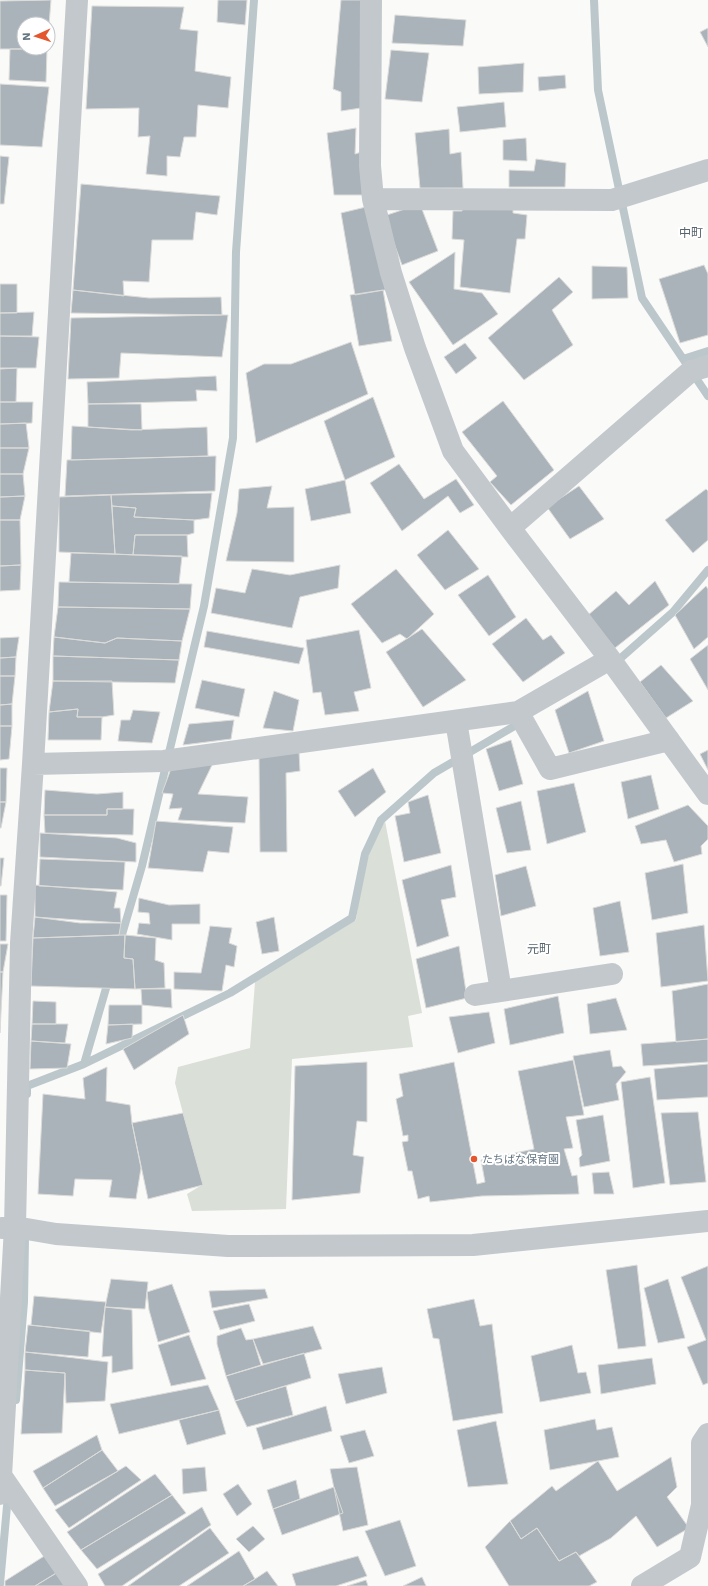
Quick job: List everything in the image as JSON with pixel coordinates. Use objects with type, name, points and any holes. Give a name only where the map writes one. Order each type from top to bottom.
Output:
[{"type":"street","points":[[77,0],[33,764],[21,943],[8,1228],[1,1485],[77,1586]]},
{"type":"street","points":[[371,0],[370,166],[373,199],[390,273],[415,348],[454,451],[510,528],[610,659],[708,794]]},
{"type":"street","points":[[373,199],[612,200],[708,170]]},
{"type":"street","points":[[510,528],[691,371],[708,366]]},
{"type":"street","points":[[33,764],[164,761],[518,712],[610,659]]},
{"type":"street","points":[[518,712],[550,769],[669,740]]},
{"type":"street","points":[[456,721],[502,991]]},
{"type":"street","points":[[475,995],[612,974]]},
{"type":"street","points":[[8,1228],[56,1234],[228,1246],[465,1245],[708,1221]]},
{"type":"street","points":[[642,1586],[690,1557],[702,1505],[702,1443],[708,1434]]},
{"type":"shaded area","points":[[385,821],[422,1013],[408,1016],[413,1047],[292,1059],[286,1209],[192,1211],[187,1194],[202,1185],[175,1083],[178,1067],[250,1048],[255,982],[356,920],[362,881],[368,857],[372,845]]},
{"type":"building","points":[[51,0],[50,16],[16,16],[16,49],[0,49],[0,1]]},
{"type":"building","points":[[218,0],[247,0],[245,25],[217,22]]},
{"type":"building","points":[[341,0],[365,0],[361,108],[341,111],[341,92],[333,89]]},
{"type":"building","points":[[92,6],[184,7],[180,29],[198,31],[195,71],[231,77],[228,108],[198,105],[196,137],[184,137],[180,157],[167,156],[167,176],[146,174],[150,136],[138,137],[139,108],[86,109]]},
{"type":"building","points":[[395,15],[466,20],[463,46],[392,43]]},
{"type":"building","points":[[708,28],[708,47],[700,32]]},
{"type":"building","points":[[10,49],[16,49],[16,56],[47,56],[46,82],[9,80]]},
{"type":"building","points":[[391,50],[429,53],[422,102],[385,99]]},
{"type":"building","points":[[524,63],[523,92],[479,94],[478,67]]},
{"type":"building","points":[[565,75],[566,88],[539,91],[538,77]]},
{"type":"building","points":[[0,84],[49,87],[42,147],[0,145]]},
{"type":"building","points":[[504,102],[506,127],[460,132],[457,107]]},
{"type":"building","points":[[356,128],[355,154],[365,151],[367,195],[334,195],[327,133]]},
{"type":"building","points":[[449,129],[450,154],[461,152],[463,188],[420,188],[415,133]]},
{"type":"building","points":[[526,138],[527,161],[503,160],[503,140]]},
{"type":"building","points":[[0,156],[9,157],[4,204],[0,204]]},
{"type":"building","points":[[536,159],[566,163],[565,187],[509,187],[509,170],[534,171]]},
{"type":"building","points":[[81,184],[220,196],[217,215],[196,212],[193,240],[152,240],[149,282],[123,281],[124,296],[73,290]]},
{"type":"building","points":[[420,204],[438,251],[402,265],[384,216]]},
{"type":"building","points":[[463,205],[513,207],[513,213],[527,215],[525,239],[517,239],[510,293],[460,287],[464,240],[452,239],[453,211],[462,211]]},
{"type":"building","points":[[370,206],[390,289],[355,295],[341,213]]},
{"type":"building","points":[[455,252],[454,289],[482,293],[498,314],[453,345],[409,282]]},
{"type":"building","points":[[704,265],[708,274],[708,335],[680,343],[659,279]]},
{"type":"building","points":[[592,266],[627,267],[628,298],[592,299]]},
{"type":"building","points":[[559,277],[573,292],[552,310],[573,345],[524,380],[488,338]]},
{"type":"building","points":[[0,284],[17,284],[17,313],[0,313]]},
{"type":"building","points":[[73,290],[149,298],[221,297],[222,315],[71,313]]},
{"type":"building","points":[[383,290],[392,341],[359,346],[350,295]]},
{"type":"building","points":[[34,312],[32,336],[0,336],[0,313]]},
{"type":"building","points":[[228,315],[222,357],[121,353],[119,378],[68,379],[71,318]]},
{"type":"building","points":[[0,336],[39,337],[36,368],[0,368]]},
{"type":"building","points":[[351,342],[368,394],[256,443],[246,373],[264,364],[291,364]]},
{"type":"building","points":[[465,343],[477,358],[456,374],[444,357]]},
{"type":"building","points":[[17,368],[16,402],[0,402],[0,369]]},
{"type":"building","points":[[216,376],[217,391],[196,390],[197,401],[88,404],[87,382]]},
{"type":"building","points":[[373,397],[395,457],[345,480],[324,421]]},
{"type":"building","points":[[503,401],[554,470],[511,505],[490,482],[497,476],[462,432]]},
{"type":"building","points":[[0,402],[33,402],[32,423],[0,424]]},
{"type":"building","points":[[88,404],[141,404],[142,430],[88,427]]},
{"type":"building","points":[[26,423],[29,448],[0,448],[0,424]]},
{"type":"building","points":[[72,426],[132,430],[207,427],[208,456],[71,460]]},
{"type":"building","points":[[0,448],[29,448],[23,474],[0,474]]},
{"type":"building","points":[[216,456],[215,491],[65,496],[67,460]]},
{"type":"building","points":[[399,464],[424,499],[456,479],[474,505],[460,513],[448,496],[402,531],[370,483]]},
{"type":"building","points":[[0,474],[23,474],[25,496],[0,497]]},
{"type":"building","points":[[345,480],[351,513],[311,521],[305,489]]},
{"type":"building","points":[[272,486],[267,508],[294,507],[294,562],[226,561],[237,513],[239,489]]},
{"type":"building","points":[[579,486],[604,519],[570,539],[547,507]]},
{"type":"building","points":[[706,489],[708,491],[708,540],[693,553],[665,520]]},
{"type":"building","points":[[212,493],[209,518],[194,520],[134,517],[136,508],[112,506],[111,495]]},
{"type":"building","points":[[111,495],[115,554],[59,552],[59,497]]},
{"type":"building","points":[[25,496],[20,520],[0,520],[0,497]]},
{"type":"building","points":[[112,506],[136,508],[134,517],[194,520],[194,533],[187,535],[135,535],[133,555],[115,554]]},
{"type":"building","points":[[0,520],[20,520],[21,565],[0,566]]},
{"type":"building","points":[[448,530],[479,569],[445,590],[417,555]]},
{"type":"building","points":[[135,535],[187,535],[188,557],[133,555]]},
{"type":"building","points":[[71,553],[182,556],[179,584],[69,582]]},
{"type":"building","points":[[21,565],[20,590],[0,591],[0,566]]},
{"type":"building","points":[[340,565],[338,588],[300,597],[292,628],[211,613],[216,588],[245,593],[252,569],[290,575]]},
{"type":"building","points":[[396,569],[434,614],[407,639],[400,634],[382,643],[351,604]]},
{"type":"building","points":[[488,575],[516,617],[489,636],[458,595]]},
{"type":"building","points":[[655,581],[669,605],[615,648],[587,616],[616,591],[629,605]]},
{"type":"building","points":[[59,582],[192,584],[190,609],[58,607]]},
{"type":"building","points":[[706,586],[708,589],[708,637],[694,649],[675,615]]},
{"type":"building","points":[[58,607],[190,609],[182,641],[117,638],[105,643],[54,637]]},
{"type":"building","points":[[526,618],[543,640],[551,635],[565,653],[523,682],[492,644]]},
{"type":"building","points":[[422,629],[466,680],[423,707],[386,652]]},
{"type":"building","points":[[359,630],[371,688],[354,692],[359,711],[325,715],[321,692],[313,693],[306,640]]},
{"type":"building","points":[[207,631],[304,648],[299,664],[204,647]]},
{"type":"building","points":[[19,637],[16,657],[0,658],[0,638]]},
{"type":"building","points":[[54,637],[105,643],[117,638],[182,641],[179,660],[53,656]]},
{"type":"building","points":[[708,645],[708,690],[690,659]]},
{"type":"building","points":[[53,656],[179,660],[175,683],[53,681]]},
{"type":"building","points":[[16,657],[15,676],[0,676],[0,658]]},
{"type":"building","points":[[661,665],[693,701],[666,718],[640,682]]},
{"type":"building","points":[[0,676],[15,676],[12,704],[0,705]]},
{"type":"building","points":[[202,680],[245,689],[239,717],[195,708]]},
{"type":"building","points":[[53,681],[112,681],[114,715],[102,717],[77,717],[78,709],[49,712]]},
{"type":"building","points":[[274,691],[299,700],[293,731],[263,728]]},
{"type":"building","points":[[588,691],[604,741],[569,753],[555,710]]},
{"type":"building","points":[[12,704],[12,726],[0,726],[0,705]]},
{"type":"building","points":[[78,709],[77,717],[102,717],[101,740],[48,740],[49,712]]},
{"type":"building","points":[[133,710],[160,712],[152,743],[118,741],[121,720],[130,720]]},
{"type":"building","points":[[234,720],[231,739],[183,745],[189,724]]},
{"type":"building","points":[[0,726],[12,726],[9,759],[0,760]]},
{"type":"building","points":[[511,740],[523,784],[499,791],[486,749]]},
{"type":"building","points":[[708,750],[708,770],[700,754]]},
{"type":"building","points":[[299,751],[300,771],[286,773],[287,852],[260,852],[259,755]]},
{"type":"building","points":[[213,763],[198,794],[248,797],[245,823],[178,820],[182,808],[169,809],[173,794],[162,793],[172,766]]},
{"type":"building","points":[[0,768],[7,768],[6,802],[0,802]]},
{"type":"building","points":[[373,768],[386,792],[355,817],[338,791]]},
{"type":"building","points":[[651,775],[659,809],[628,819],[621,782]]},
{"type":"building","points":[[574,783],[586,832],[547,844],[537,791]]},
{"type":"building","points":[[45,790],[97,794],[123,792],[123,809],[107,809],[107,815],[44,815]]},
{"type":"building","points":[[428,795],[441,853],[404,862],[395,816],[410,813],[408,802]]},
{"type":"building","points":[[521,801],[531,850],[507,853],[496,808]]},
{"type":"building","points":[[0,802],[6,802],[1,828],[0,828]]},
{"type":"building","points":[[688,805],[708,826],[708,839],[701,846],[702,854],[674,862],[666,840],[641,844],[635,826]]},
{"type":"building","points":[[107,809],[134,809],[133,835],[45,833],[44,815],[107,815]]},
{"type":"building","points":[[156,821],[233,827],[229,853],[208,851],[203,872],[148,868]]},
{"type":"building","points":[[40,833],[117,838],[136,843],[136,862],[40,857]]},
{"type":"building","points":[[0,858],[4,858],[1,886],[0,886]]},
{"type":"building","points":[[40,859],[125,862],[123,890],[39,886]]},
{"type":"building","points":[[683,864],[688,913],[652,920],[645,873]]},
{"type":"building","points":[[451,865],[456,897],[441,900],[449,936],[417,947],[402,880]]},
{"type":"building","points":[[526,866],[536,906],[501,916],[495,875]]},
{"type":"building","points":[[35,885],[117,892],[114,908],[120,908],[121,923],[35,917]]},
{"type":"building","points":[[0,895],[7,895],[6,941],[0,941]]},
{"type":"building","points":[[139,898],[169,905],[200,904],[200,924],[172,924],[172,940],[137,934],[139,923],[150,924],[149,913],[138,912]]},
{"type":"building","points":[[620,901],[629,952],[600,956],[593,908]]},
{"type":"building","points":[[35,917],[80,923],[121,923],[119,935],[33,938]]},
{"type":"building","points":[[274,917],[279,951],[262,954],[256,922]]},
{"type":"building","points":[[704,925],[708,981],[661,987],[656,933]]},
{"type":"building","points":[[210,926],[232,928],[229,943],[237,946],[234,967],[226,965],[222,991],[174,989],[174,972],[201,973]]},
{"type":"building","points":[[125,935],[124,958],[133,959],[135,989],[31,986],[33,938]]},
{"type":"building","points":[[125,935],[156,938],[155,960],[164,963],[165,988],[135,989],[133,959],[124,958]]},
{"type":"building","points":[[0,944],[8,944],[3,972],[0,972]]},
{"type":"building","points":[[459,946],[467,998],[426,1008],[416,959]]},
{"type":"building","points":[[0,972],[3,972],[0,1033]]},
{"type":"building","points":[[708,984],[708,1039],[676,1042],[672,991]]},
{"type":"building","points":[[141,989],[171,989],[172,1008],[142,1005]]},
{"type":"building","points":[[558,996],[564,1033],[510,1045],[504,1009]]},
{"type":"building","points":[[616,998],[627,1030],[590,1034],[587,1004]]},
{"type":"building","points":[[33,1001],[56,1002],[56,1024],[32,1024]]},
{"type":"building","points":[[109,1005],[142,1005],[142,1024],[108,1025]]},
{"type":"building","points":[[489,1012],[495,1043],[458,1053],[449,1017]]},
{"type":"building","points":[[183,1015],[189,1034],[134,1070],[123,1049]]},
{"type":"building","points":[[32,1024],[68,1024],[65,1043],[31,1041]]},
{"type":"building","points":[[133,1024],[132,1038],[106,1044],[108,1025]]},
{"type":"building","points":[[708,1039],[708,1062],[643,1066],[641,1044]]},
{"type":"building","points":[[31,1041],[71,1044],[67,1068],[30,1069]]},
{"type":"building","points":[[610,1050],[613,1067],[621,1066],[626,1072],[616,1084],[619,1100],[584,1107],[573,1056]]},
{"type":"building","points":[[573,1060],[584,1115],[566,1117],[573,1148],[564,1149],[572,1176],[577,1175],[579,1194],[482,1196],[430,1202],[429,1196],[418,1199],[412,1171],[408,1171],[402,1142],[408,1141],[408,1135],[403,1136],[396,1099],[403,1096],[399,1074],[454,1062],[477,1184],[485,1182],[481,1160],[534,1149],[518,1071]]},
{"type":"building","points":[[367,1062],[367,1122],[357,1121],[353,1155],[364,1157],[360,1193],[292,1200],[295,1066]]},
{"type":"building","points":[[708,1064],[708,1097],[657,1100],[654,1069]]},
{"type":"building","points":[[107,1067],[106,1101],[130,1105],[141,1168],[136,1199],[109,1197],[112,1180],[75,1179],[73,1196],[38,1194],[43,1094],[85,1099],[83,1078]]},
{"type":"building","points":[[650,1077],[665,1183],[633,1188],[621,1082]]},
{"type":"building","points":[[698,1112],[706,1182],[670,1185],[661,1113]]},
{"type":"building","points":[[183,1113],[203,1185],[148,1199],[132,1123]]},
{"type":"building","points":[[603,1115],[610,1161],[580,1167],[579,1158],[582,1155],[576,1120]]},
{"type":"building","points":[[609,1172],[614,1194],[594,1194],[592,1173]]},
{"type":"building","points":[[637,1265],[646,1346],[618,1349],[606,1270]]},
{"type":"building","points":[[708,1266],[708,1383],[703,1385],[687,1347],[706,1340],[681,1277]]},
{"type":"building","points":[[111,1279],[148,1282],[145,1309],[105,1307]]},
{"type":"building","points":[[668,1279],[685,1338],[658,1343],[644,1288]]},
{"type":"building","points":[[172,1284],[190,1332],[158,1342],[149,1310],[147,1292]]},
{"type":"building","points":[[265,1289],[268,1298],[212,1308],[209,1291]]},
{"type":"building","points":[[34,1296],[106,1302],[101,1333],[31,1325]]},
{"type":"building","points":[[474,1299],[480,1326],[492,1324],[503,1413],[453,1421],[439,1339],[433,1338],[427,1309]]},
{"type":"building","points":[[249,1304],[255,1321],[220,1330],[213,1311]]},
{"type":"building","points":[[105,1307],[132,1310],[133,1369],[112,1373],[112,1356],[102,1357]]},
{"type":"building","points":[[28,1325],[90,1331],[88,1357],[25,1352]]},
{"type":"building","points":[[313,1326],[322,1349],[263,1364],[253,1339]]},
{"type":"building","points":[[241,1328],[246,1340],[253,1339],[261,1365],[226,1376],[217,1344],[217,1336]]},
{"type":"building","points":[[189,1335],[206,1379],[171,1386],[158,1345]]},
{"type":"building","points":[[572,1345],[578,1373],[586,1372],[591,1393],[540,1402],[531,1356]]},
{"type":"building","points":[[25,1352],[108,1362],[105,1401],[66,1403],[65,1373],[25,1370]]},
{"type":"building","points":[[304,1353],[311,1378],[235,1401],[226,1376]]},
{"type":"building","points":[[652,1358],[656,1384],[601,1394],[598,1365]]},
{"type":"building","points":[[382,1367],[387,1393],[346,1404],[338,1374]]},
{"type":"building","points":[[25,1370],[65,1373],[62,1433],[21,1434]]},
{"type":"building","points":[[208,1385],[219,1410],[119,1434],[110,1404]]},
{"type":"building","points":[[286,1386],[293,1415],[247,1427],[235,1401]]},
{"type":"building","points":[[326,1406],[332,1431],[263,1450],[256,1428]]},
{"type":"building","points":[[219,1410],[226,1434],[187,1445],[179,1420]]},
{"type":"building","points":[[595,1419],[597,1430],[612,1427],[619,1457],[550,1470],[544,1430]]},
{"type":"building","points":[[496,1421],[508,1484],[468,1487],[457,1430]]},
{"type":"building","points":[[365,1430],[374,1456],[349,1463],[340,1436]]},
{"type":"building","points":[[97,1435],[102,1450],[43,1488],[33,1471]]},
{"type":"building","points":[[102,1450],[118,1471],[55,1506],[43,1488]]},
{"type":"building","points":[[671,1457],[677,1487],[667,1497],[689,1528],[657,1547],[636,1516],[611,1538],[579,1556],[576,1552],[559,1561],[537,1528],[521,1539],[510,1521],[552,1486],[556,1491],[598,1461],[617,1491]]},
{"type":"building","points":[[126,1466],[141,1480],[69,1528],[55,1510]]},
{"type":"building","points":[[205,1467],[207,1491],[183,1494],[182,1469]]},
{"type":"building","points":[[357,1467],[368,1525],[343,1531],[330,1469]]},
{"type":"building","points":[[155,1474],[172,1495],[81,1550],[67,1532]]},
{"type":"building","points":[[296,1480],[300,1499],[273,1509],[267,1490]]},
{"type":"building","points":[[238,1484],[252,1504],[237,1516],[223,1494]]},
{"type":"building","points":[[334,1487],[343,1513],[282,1535],[273,1509]]},
{"type":"building","points":[[172,1495],[186,1513],[97,1569],[81,1550]]},
{"type":"building","points":[[202,1507],[211,1525],[122,1586],[105,1586],[98,1574]]},
{"type":"building","points":[[400,1520],[416,1566],[385,1576],[365,1531]]},
{"type":"building","points":[[510,1521],[521,1539],[537,1528],[559,1561],[576,1552],[597,1582],[589,1586],[509,1586],[485,1547]]},
{"type":"building","points":[[253,1526],[265,1539],[249,1552],[236,1539]]},
{"type":"building","points":[[210,1528],[229,1553],[179,1586],[128,1586]]},
{"type":"building","points":[[239,1551],[255,1579],[243,1586],[187,1586]]},
{"type":"building","points":[[49,1553],[58,1572],[35,1586],[5,1586],[5,1581]]},
{"type":"building","points":[[358,1556],[367,1576],[336,1586],[296,1586],[292,1574]]},
{"type":"building","points":[[267,1571],[278,1586],[243,1586],[255,1579]]},
{"type":"building","points":[[58,1572],[69,1586],[35,1586]]},
{"type":"building","points":[[422,1577],[426,1586],[403,1586]]},
{"type":"building","points":[[366,1580],[368,1586],[347,1586]]},
{"type":"waterway","points":[[119,945],[142,866],[204,606],[233,438],[236,252],[254,0]]},
{"type":"waterway","points":[[594,0],[598,90],[642,298],[708,396]]},
{"type":"waterway","points":[[683,359],[708,351]]},
{"type":"waterway","points":[[614,664],[673,612],[708,570]]},
{"type":"waterway","points":[[84,1064],[230,993],[352,918],[365,854],[381,820],[434,773],[523,721]]},
{"type":"waterway","points":[[27,1094],[27,1086],[84,1064],[109,978]]},
{"type":"waterway","points":[[16,1400],[24,1302],[25,1238]]},
{"type":"waterway","points":[[0,1584],[8,1495]]},
{"type":"place","name":"たちばな保育園","points":[[474,1159]]},
{"type":"district","name":"中町","points":[[691,233]]},
{"type":"district","name":"元町","points":[[539,949]]}]
